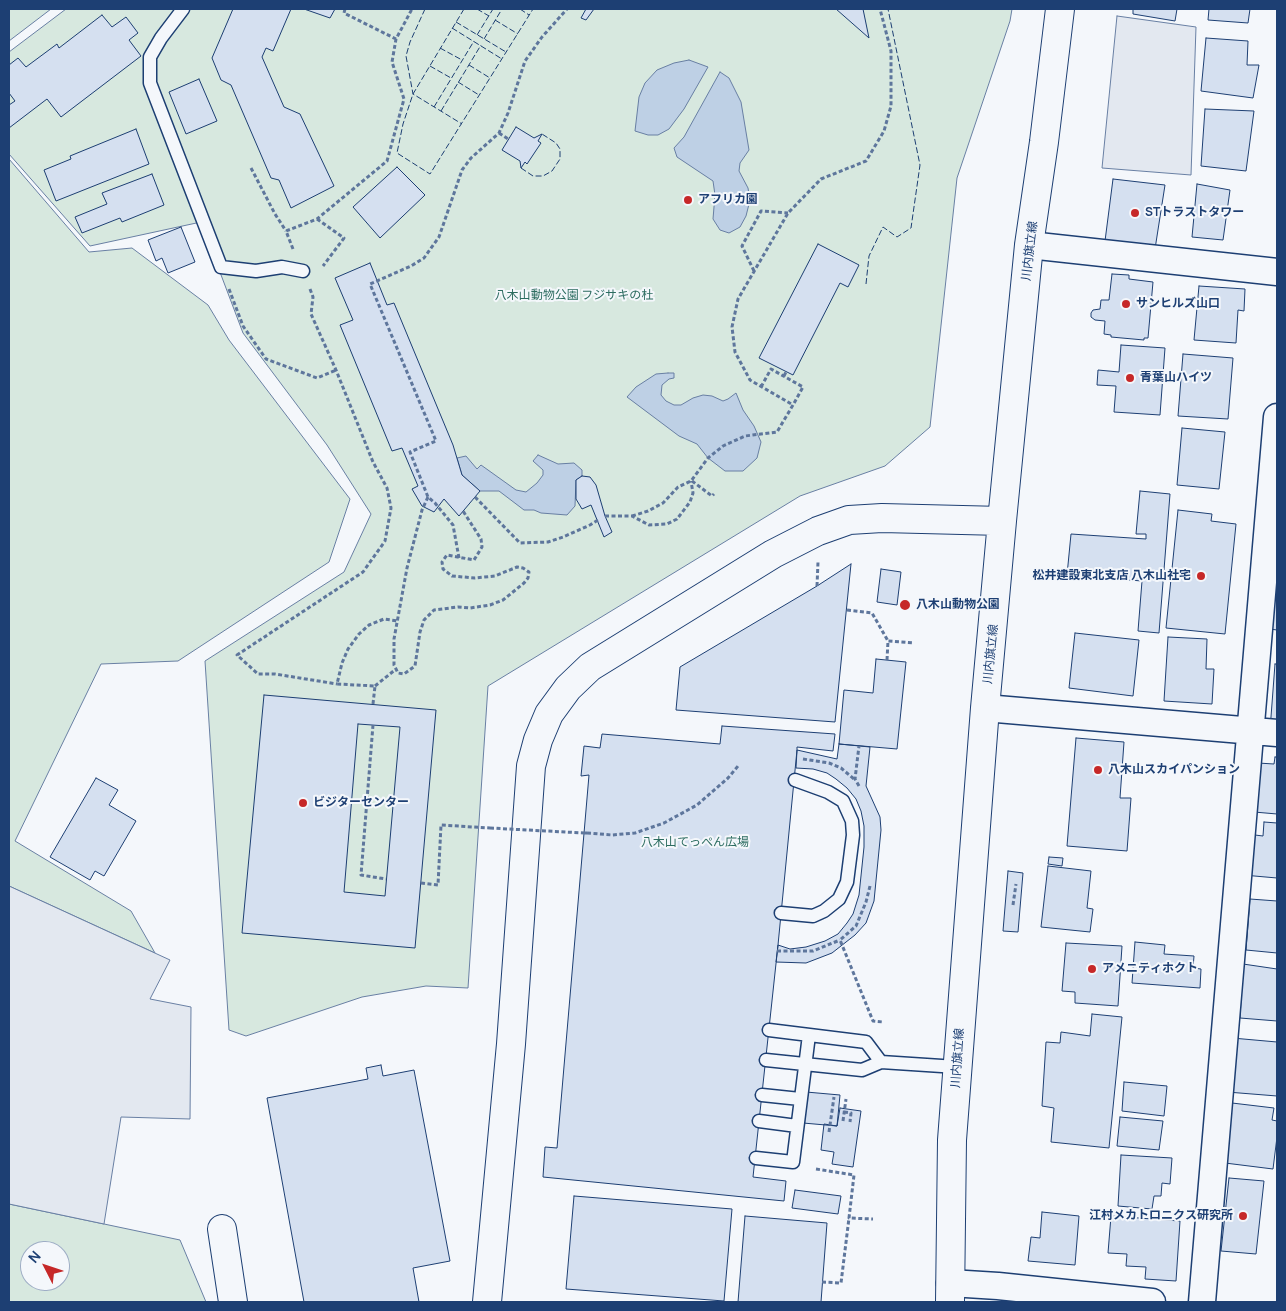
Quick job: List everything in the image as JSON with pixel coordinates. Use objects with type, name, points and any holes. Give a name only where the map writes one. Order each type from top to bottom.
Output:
[{"type":"street","name":"川内旗立線","points":[[950,1293],[952,1140],[985,708],[1029,245],[1060,9]]},
{"type":"street","points":[[1029,245],[1277,272]]},
{"type":"street","points":[[1202,1302],[1277,418]]},
{"type":"street","points":[[487,1302],[511,1044],[531,766],[538,740],[549,714],[568,688],[590,667],[773,554],[818,531],[850,520],[882,518],[1002,521]]},
{"type":"street","points":[[985,708],[1277,733]]},
{"type":"street","points":[[222,1229],[233,1302]]},
{"type":"street","points":[[950,1293],[998,1286],[1152,1302]]},
{"type":"lane","points":[[183,9],[161,38],[150,57],[150,83],[221,267],[256,271],[282,268],[303,271]]},
{"type":"lane","points":[[781,913],[813,916],[824,911],[839,899],[847,882],[853,835],[852,821],[843,801],[828,792],[794,780]]},
{"type":"lane","points":[[769,1030],[866,1042],[881,1062]]},
{"type":"lane","points":[[756,1158],[793,1162],[809,1035]]},
{"type":"lane","points":[[766,1060],[862,1070],[881,1062],[957,1066]]},
{"type":"lane","points":[[762,1095],[800,1099]]},
{"type":"lane","points":[[759,1121],[797,1126]]},
{"type":"path","points":[[345,9],[344,12],[396,39]]},
{"type":"path","points":[[286,231],[317,219],[387,161],[404,99],[392,62],[396,39],[412,9]]},
{"type":"path","points":[[459,558],[453,525],[428,497],[410,452],[436,441],[370,284],[411,266],[424,258],[439,237],[462,170],[471,158],[499,133],[506,119],[526,61],[542,36],[567,9]]},
{"type":"path","points":[[793,405],[750,380],[735,352],[732,327],[738,299],[788,213],[821,179],[866,161],[884,131],[892,106],[891,50],[880,9]]},
{"type":"path","points":[[499,133],[508,139]]},
{"type":"path","points":[[251,168],[286,231],[303,271],[313,297],[311,314],[373,462],[387,488],[391,508],[385,542],[363,572],[237,655],[258,674],[275,674],[337,684],[375,686],[396,670]]},
{"type":"path","points":[[754,272],[742,246],[760,212],[788,213]]},
{"type":"path","points":[[303,271],[319,271],[344,238],[317,219]]},
{"type":"path","points":[[221,267],[243,326],[266,359],[317,378],[336,370]]},
{"type":"path","points":[[605,516],[632,516],[663,503],[678,487],[691,481],[708,458],[723,446],[745,436],[777,432],[803,387],[771,369],[762,387]]},
{"type":"path","points":[[784,376],[786,372]]},
{"type":"path","points":[[691,481],[712,496],[714,494]]},
{"type":"path","points":[[632,516],[649,525],[658,526],[677,519],[690,502],[693,492],[691,481]]},
{"type":"path","points":[[428,497],[422,510],[407,568],[394,639],[394,665],[398,673],[404,674],[415,666],[420,632],[424,620],[434,610],[490,605],[503,600],[528,578],[529,572],[517,567],[495,576],[475,578],[452,576],[443,570],[442,562],[447,555],[474,560],[482,547],[481,539],[463,512]]},
{"type":"path","points":[[475,497],[520,543],[548,542],[590,526],[598,520]]},
{"type":"path","points":[[847,610],[872,613],[888,642],[887,660]]},
{"type":"path","points":[[337,684],[348,648],[359,634],[369,625],[384,619],[398,621]]},
{"type":"path","points":[[888,642],[914,643]]},
{"type":"path","points":[[373,704],[375,686]]},
{"type":"path","points":[[373,725],[361,875],[386,879]]},
{"type":"path","points":[[796,757],[829,763],[841,768],[855,779]]},
{"type":"path","points":[[421,883],[438,886],[441,825],[612,835],[635,833],[664,823],[697,805],[728,778],[738,766]]},
{"type":"path","points":[[1014,905],[1016,884]]},
{"type":"path","points":[[778,951],[814,952],[840,940]]},
{"type":"path","points":[[829,1132],[834,1097]]},
{"type":"path","points":[[844,1121],[846,1099]]},
{"type":"path","points":[[844,1112],[851,1113],[850,1122]]},
{"type":"path","points":[[816,1169],[854,1174],[841,1283],[822,1282]]},
{"type":"path","points":[[849,1218],[873,1219]]},
{"type":"green space","points":[[9,9],[51,9],[9,41]]},
{"type":"green space","name":"八木山動物公園 フジサキの杜","points":[[66,9],[1012,9],[1010,21],[957,178],[930,427],[885,466],[800,496],[488,686],[468,988],[426,986],[362,997],[246,1036],[229,1030],[205,661],[344,572],[371,514],[327,445],[243,333],[201,222],[90,246],[9,154],[9,52]]},
{"type":"green space","points":[[9,159],[89,252],[132,248],[208,305],[229,340],[350,499],[329,562],[178,661],[101,664],[15,841],[131,911],[155,953],[9,886]]},
{"type":"green space","points":[[9,1204],[180,1240],[206,1302],[9,1302]]},
{"type":"shaded area","points":[[1117,16],[1196,27],[1191,175],[1102,168]]},
{"type":"shaded area","points":[[9,886],[170,960],[150,999],[191,1007],[190,1119],[121,1117],[104,1224],[9,1204]]},
{"type":"water","points":[[689,60],[708,67],[684,109],[669,129],[658,135],[648,135],[635,131],[639,97],[645,83],[657,70],[674,63]]},
{"type":"water","points":[[720,72],[729,78],[741,102],[749,150],[740,163],[739,171],[748,188],[750,200],[746,216],[740,227],[729,233],[720,230],[713,219],[715,195],[713,181],[677,157],[674,148],[684,137]]},
{"type":"water","points":[[674,373],[674,378],[669,379],[662,385],[661,395],[666,401],[674,405],[681,405],[703,395],[712,396],[723,401],[736,393],[761,442],[757,458],[743,471],[725,471],[708,458],[697,444],[679,436],[627,397],[636,387],[656,374]]},
{"type":"water","points":[[538,455],[558,464],[574,463],[582,470],[582,476],[576,480],[575,506],[567,515],[524,510],[499,491],[480,491],[462,475],[457,458],[466,456],[477,469],[481,465],[516,490],[526,492],[543,475],[543,470],[533,461]]},
{"type":"building","points":[[233,9],[291,9],[273,51],[266,48],[262,57],[284,107],[300,114],[334,186],[291,208],[279,180],[271,178],[231,85],[221,80],[212,58]]},
{"type":"building","points":[[304,9],[335,9],[330,18]]},
{"type":"building","points":[[586,9],[594,9],[586,20],[581,18]]},
{"type":"building","points":[[836,9],[863,9],[869,38]]},
{"type":"building","points":[[1133,9],[1177,9],[1175,21],[1133,14]]},
{"type":"building","points":[[1209,9],[1250,9],[1248,23],[1208,20]]},
{"type":"building","points":[[102,15],[112,27],[126,17],[138,33],[129,40],[141,56],[61,117],[47,99],[9,128],[9,105],[15,101],[9,93],[9,65],[18,58],[26,67],[57,44],[59,48]]},
{"type":"building","points":[[1206,38],[1248,41],[1247,65],[1259,65],[1253,98],[1201,91]]},
{"type":"building","points":[[199,79],[217,121],[186,134],[169,92]]},
{"type":"building","points":[[1205,109],[1254,111],[1246,171],[1201,166]]},
{"type":"building","points":[[516,127],[534,138],[542,134],[538,141],[541,143],[527,164],[525,162],[521,168],[520,161],[502,150]]},
{"type":"building","points":[[136,129],[149,164],[56,201],[44,170],[71,159],[70,156]]},
{"type":"building","points":[[397,167],[425,195],[380,238],[353,207]]},
{"type":"building","points":[[152,174],[164,205],[122,222],[120,218],[82,233],[75,217],[107,204],[102,193]]},
{"type":"building","name":"STトラストタワー","points":[[1113,179],[1165,185],[1155,249],[1105,241]]},
{"type":"building","points":[[1197,184],[1230,190],[1223,240],[1192,237]]},
{"type":"building","points":[[181,227],[195,262],[168,273],[162,258],[156,261],[148,240]]},
{"type":"building","points":[[818,244],[859,265],[848,287],[840,283],[793,375],[759,358]]},
{"type":"building","points":[[370,263],[387,305],[394,303],[453,445],[462,475],[480,491],[459,516],[444,499],[434,512],[422,506],[412,489],[418,486],[402,448],[392,451],[340,325],[353,320],[335,278]]},
{"type":"building","name":"サンヒルズ山口","points":[[1112,274],[1129,275],[1129,279],[1153,282],[1148,338],[1144,338],[1144,340],[1111,337],[1111,335],[1104,334],[1105,321],[1095,320],[1091,317],[1093,310],[1100,309],[1101,300],[1109,300]]},
{"type":"building","points":[[1199,286],[1245,289],[1244,311],[1238,310],[1236,343],[1194,340]]},
{"type":"building","name":"青葉山ハイツ","points":[[1121,345],[1165,348],[1160,415],[1114,412],[1116,386],[1097,385],[1098,370],[1119,372]]},
{"type":"building","points":[[1183,354],[1233,358],[1228,419],[1178,416]]},
{"type":"building","points":[[1182,428],[1225,432],[1219,489],[1177,485]]},
{"type":"building","points":[[582,476],[590,477],[596,485],[612,532],[604,537],[591,505],[582,509],[576,499],[576,480]]},
{"type":"building","points":[[1140,491],[1170,494],[1159,633],[1138,631],[1142,581],[1067,575],[1071,534],[1146,539],[1146,534],[1136,534]]},
{"type":"building","name":"松井建設東北支店 八木山社宅","points":[[1178,510],[1212,514],[1211,521],[1236,524],[1225,634],[1166,628]]},
{"type":"building","points":[[851,564],[835,722],[676,710],[680,667]]},
{"type":"building","points":[[1277,568],[1277,630],[1270,629]]},
{"type":"building","points":[[881,569],[901,572],[897,605],[877,602]]},
{"type":"building","points":[[1075,633],[1139,640],[1133,696],[1069,688]]},
{"type":"building","points":[[1168,637],[1207,639],[1206,669],[1214,669],[1212,704],[1164,701]]},
{"type":"building","points":[[876,659],[906,662],[897,749],[839,744],[844,690],[873,693]]},
{"type":"building","points":[[1275,664],[1277,664],[1277,731],[1270,730]]},
{"type":"building","name":"ビジターセンター","points":[[264,695],[436,710],[415,948],[242,933]],"holes":[[[358,724],[400,727],[385,896],[344,892]]]},
{"type":"building","points":[[722,726],[835,734],[833,751],[797,747],[753,1177],[786,1181],[784,1201],[543,1177],[545,1147],[557,1148],[589,775],[581,776],[584,746],[600,748],[602,734],[720,744]]},
{"type":"building","name":"八木山スカイパンション","points":[[1076,738],[1124,742],[1120,798],[1131,798],[1127,851],[1067,846]]},
{"type":"building","points":[[839,744],[870,747],[866,786],[880,817],[881,830],[874,901],[866,923],[855,935],[832,953],[806,963],[776,962],[778,945],[790,949],[806,947],[825,941],[838,934],[853,914],[859,895],[864,847],[864,826],[856,799],[847,788],[827,773],[813,769],[796,768],[797,750],[837,759]]},
{"type":"building","points":[[1275,757],[1277,757],[1277,814],[1254,812],[1258,763],[1274,764]]},
{"type":"building","points":[[96,778],[118,790],[109,805],[136,821],[104,876],[95,871],[90,880],[50,857]]},
{"type":"building","points":[[1264,822],[1277,823],[1277,878],[1243,875],[1247,834],[1263,836]]},
{"type":"building","points":[[1049,857],[1063,858],[1062,866],[1048,864]]},
{"type":"building","points":[[1048,866],[1091,871],[1087,908],[1093,909],[1090,932],[1041,927]]},
{"type":"building","points":[[1008,871],[1023,873],[1018,932],[1003,931]]},
{"type":"building","points":[[1250,899],[1277,901],[1277,953],[1246,950]]},
{"type":"building","points":[[1135,942],[1165,945],[1164,954],[1194,956],[1193,968],[1201,969],[1200,988],[1132,983]]},
{"type":"building","name":"アメニティホクト","points":[[1066,943],[1122,946],[1118,1006],[1075,1003],[1075,992],[1062,991]]},
{"type":"building","points":[[1243,964],[1277,969],[1277,1021],[1240,1018]]},
{"type":"building","points":[[1092,1014],[1122,1017],[1109,1148],[1051,1142],[1054,1108],[1042,1106],[1046,1042],[1060,1043],[1061,1032],[1090,1036]]},
{"type":"building","points":[[1232,1038],[1277,1042],[1277,1096],[1227,1092]]},
{"type":"building","points":[[381,1065],[383,1076],[414,1070],[450,1261],[413,1268],[419,1302],[304,1302],[267,1098],[368,1079],[366,1068]]},
{"type":"building","points":[[1124,1082],[1167,1086],[1164,1116],[1122,1111]]},
{"type":"building","points":[[806,1092],[840,1095],[837,1126],[803,1123]]},
{"type":"building","points":[[1232,1103],[1274,1108],[1272,1120],[1277,1121],[1277,1137],[1273,1169],[1225,1163]]},
{"type":"building","points":[[840,1108],[861,1111],[853,1167],[832,1164],[834,1152],[821,1150],[824,1124],[837,1126]]},
{"type":"building","points":[[1120,1117],[1163,1121],[1159,1150],[1117,1146]]},
{"type":"building","points":[[1121,1155],[1172,1158],[1170,1184],[1162,1183],[1161,1196],[1154,1196],[1152,1209],[1118,1206]]},
{"type":"building","name":"江村メカトロニクス研究所","points":[[1229,1178],[1264,1181],[1256,1254],[1221,1251]]},
{"type":"building","points":[[795,1190],[841,1196],[838,1214],[792,1208]]},
{"type":"building","points":[[574,1196],[732,1209],[724,1301],[566,1289]]},
{"type":"building","points":[[1042,1212],[1079,1216],[1075,1265],[1028,1261],[1031,1237],[1040,1238]]},
{"type":"building","points":[[745,1216],[827,1223],[821,1302],[738,1302]]},
{"type":"building","points":[[1111,1216],[1180,1221],[1176,1281],[1145,1279],[1146,1267],[1126,1266],[1127,1254],[1108,1253]]},
{"type":"fence","points":[[425,9],[410,42],[406,56],[413,94],[462,124]]},
{"type":"fence","points":[[464,9],[413,94],[403,124],[397,153],[430,174],[533,9]]},
{"type":"fence","points":[[477,9],[489,16]]},
{"type":"fence","points":[[477,35],[493,9]]},
{"type":"fence","points":[[484,39],[502,9]]},
{"type":"fence","points":[[520,9],[529,15]]},
{"type":"fence","points":[[866,284],[869,256],[883,227],[897,237],[911,228],[920,165],[888,9]]},
{"type":"fence","points":[[495,20],[518,34]]},
{"type":"fence","points":[[456,22],[506,52]]},
{"type":"fence","points":[[452,28],[502,59]]},
{"type":"fence","points":[[434,107],[474,41]]},
{"type":"fence","points":[[441,111],[481,45]]},
{"type":"fence","points":[[440,48],[462,60]]},
{"type":"fence","points":[[469,65],[490,78]]},
{"type":"fence","points":[[430,66],[451,78]]},
{"type":"fence","points":[[458,82],[479,95]]},
{"type":"fence","points":[[521,168],[533,176],[543,176],[552,171],[560,159],[560,149],[556,143],[542,134]]},
{"type":"place","name":"アフリカ園","points":[[688,200]]},
{"type":"place","name":"STトラストタワー","points":[[1135,213]]},
{"type":"place","name":"サンヒルズ山口","points":[[1126,304]]},
{"type":"place","name":"青葉山ハイツ","points":[[1130,378]]},
{"type":"place","name":"松井建設東北支店 八木山社宅","points":[[1201,576]]},
{"type":"place","name":"八木山動物公園","points":[[905,605]]},
{"type":"place","name":"八木山スカイパンション","points":[[1098,770]]},
{"type":"place","name":"ビジターセンター","points":[[303,803]]},
{"type":"place","name":"アメニティホクト","points":[[1092,969]]},
{"type":"place","name":"江村メカトロニクス研究所","points":[[1243,1216]]},
{"type":"park label","name":"八木山てっぺん広場","points":[[695,843]]}]
